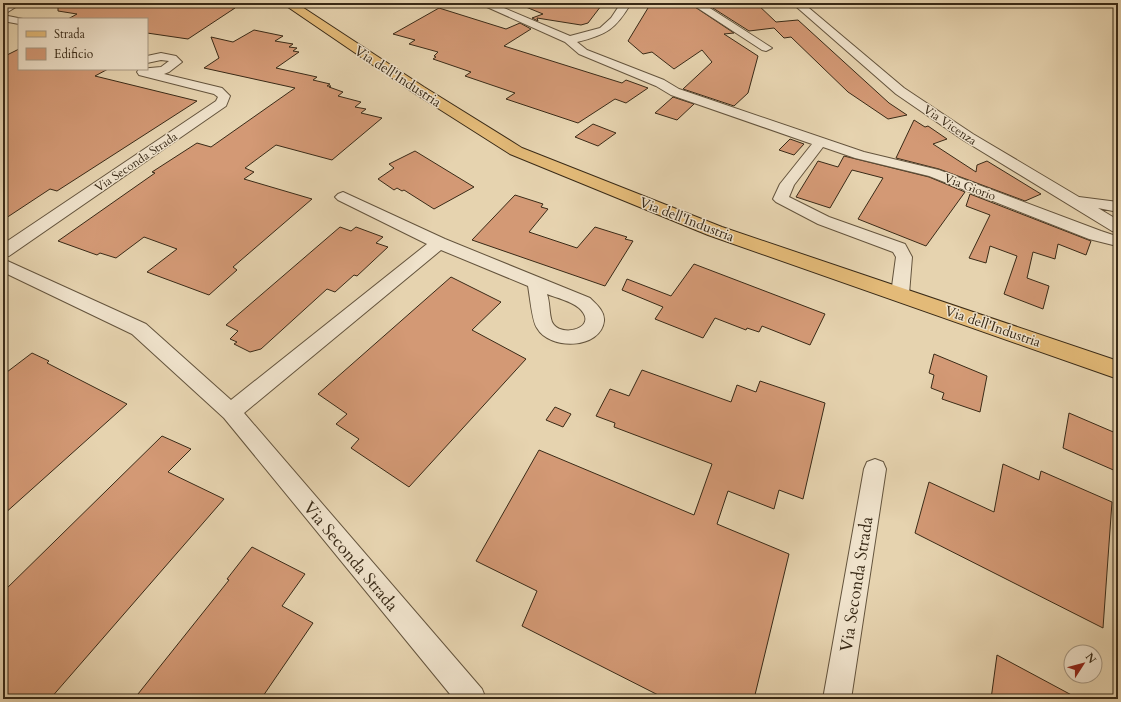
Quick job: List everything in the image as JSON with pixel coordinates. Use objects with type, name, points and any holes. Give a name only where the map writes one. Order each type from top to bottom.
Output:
[{"type":"main road","name":"Via dell'Industria","points":[[288,3],[419,90],[516,151],[715,230],[1118,370]]},
{"type":"street","name":"Via Giorio","points":[[483,3],[569,40],[583,52],[660,83],[676,92],[860,155],[934,173],[1095,235],[1113,240],[1118,239]]},
{"type":"street","points":[[569,40],[590,36],[610,27],[626,3]]},
{"type":"street","points":[[695,3],[766,48]]},
{"type":"street","name":"Via Vicenza","points":[[797,3],[900,91],[968,137],[1118,227]]},
{"type":"street","points":[[8,9],[18,20]]},
{"type":"street","name":"Via Seconda Strada","points":[[148,70],[153,73],[165,70],[176,62],[175,71],[178,80]]},
{"type":"street","name":"Via Seconda Strada","points":[[3,252],[222,103],[224,96],[218,90],[178,80],[148,69]]},
{"type":"street","points":[[820,142],[787,184],[781,199],[792,206],[818,217],[899,248],[904,258],[900,294]]},
{"type":"street","points":[[1066,196],[1090,203],[1117,207]]},
{"type":"street","points":[[343,198],[439,243],[536,283]]},
{"type":"street","points":[[1104,218],[1108,212],[1117,207]]},
{"type":"street","points":[[231,412],[439,243]]},
{"type":"street","name":"Via Seconda Strada","points":[[3,265],[138,330],[231,412],[472,699]]},
{"type":"street","name":"Via Seconda Strada","points":[[836,699],[875,469]]},
{"type":"building","points":[[58,3],[199,3],[235,8],[188,39],[148,33],[148,18],[70,18],[77,14],[58,11]]},
{"type":"building","points":[[516,3],[582,3],[601,6],[588,23],[581,25],[537,18],[538,21],[532,18],[543,14]]},
{"type":"building","points":[[651,3],[689,3],[734,33],[724,34],[758,56],[748,93],[734,106],[683,89],[712,62],[702,50],[674,69],[652,52],[643,54],[628,41]]},
{"type":"building","points":[[705,3],[756,3],[776,22],[798,20],[889,103],[907,115],[888,119],[848,92],[791,37],[784,38],[774,28],[749,31]]},
{"type":"building","points":[[439,8],[506,29],[520,23],[531,29],[504,46],[622,83],[626,80],[648,88],[626,103],[615,99],[578,123],[506,99],[515,93],[465,76],[471,72],[433,59],[436,57],[434,56],[438,52],[409,44],[415,40],[393,34]]},
{"type":"building","points":[[254,30],[283,36],[275,41],[293,44],[289,47],[297,48],[293,51],[299,52],[276,68],[317,77],[313,80],[330,84],[327,86],[331,86],[329,87],[343,92],[338,96],[361,102],[355,107],[366,109],[361,113],[382,118],[332,160],[276,145],[245,168],[254,172],[244,179],[312,199],[233,267],[237,270],[209,295],[147,272],[177,249],[144,237],[116,258],[100,253],[97,255],[58,241],[155,173],[152,172],[197,143],[211,147],[295,88],[204,68],[219,58],[211,37],[233,42]]},
{"type":"building","points":[[18,50],[18,70],[106,70],[95,76],[197,101],[57,191],[50,189],[3,220],[3,57]]},
{"type":"building","points":[[673,97],[694,104],[677,120],[655,113]]},
{"type":"building","points":[[914,120],[925,127],[928,126],[947,139],[933,144],[976,172],[977,165],[987,161],[1041,194],[1025,201],[939,169],[896,158]]},
{"type":"building","points":[[593,124],[616,133],[598,146],[575,137]]},
{"type":"building","points":[[790,139],[804,144],[794,155],[779,150]]},
{"type":"building","points":[[415,151],[474,187],[434,209],[404,190],[402,191],[397,188],[394,190],[378,179],[394,168],[389,164]]},
{"type":"building","points":[[844,156],[929,177],[965,192],[926,246],[858,219],[883,178],[852,170],[830,208],[796,197],[818,161],[838,167]]},
{"type":"building","points":[[970,194],[1091,241],[1086,255],[1058,244],[1055,259],[1033,252],[1027,278],[1049,286],[1043,309],[1004,294],[1017,256],[990,246],[986,263],[969,258],[990,215],[966,206]]},
{"type":"building","points":[[515,195],[543,204],[541,207],[548,209],[529,232],[577,248],[595,227],[627,237],[625,239],[633,241],[605,286],[472,240]]},
{"type":"building","points":[[340,227],[351,231],[356,227],[383,237],[376,243],[388,247],[357,276],[354,275],[335,292],[327,289],[261,349],[250,352],[234,344],[237,342],[230,339],[238,331],[226,325]]},
{"type":"building","points":[[694,264],[825,314],[810,345],[762,326],[759,332],[747,328],[746,330],[715,318],[703,338],[655,319],[663,307],[622,290],[627,279],[671,296]]},
{"type":"building","points":[[451,277],[501,302],[472,330],[526,359],[409,487],[351,448],[359,439],[336,424],[347,414],[318,394]]},
{"type":"building","points":[[32,353],[49,361],[47,363],[127,404],[3,515],[3,375]]},
{"type":"building","points":[[934,354],[987,376],[980,412],[942,399],[944,393],[931,388],[934,375],[929,373]]},
{"type":"building","points":[[642,370],[731,402],[737,385],[756,392],[760,381],[825,403],[803,499],[779,490],[774,509],[728,491],[717,524],[789,554],[754,699],[666,699],[522,626],[537,591],[476,561],[539,450],[694,515],[712,464],[614,427],[615,423],[596,416],[610,389],[629,396]]},
{"type":"building","points":[[555,407],[571,414],[563,427],[546,420]]},
{"type":"building","points":[[1069,413],[1118,434],[1118,472],[1063,448]]},
{"type":"building","points":[[162,436],[191,449],[168,472],[224,499],[50,699],[3,699],[3,592]]},
{"type":"building","points":[[1003,464],[1039,480],[1041,471],[1112,502],[1103,628],[915,533],[929,482],[994,512]]},
{"type":"building","points":[[252,547],[305,574],[282,606],[313,623],[261,699],[134,699],[229,580],[227,579]]},
{"type":"building","points":[[997,655],[1079,699],[991,699]]}]
